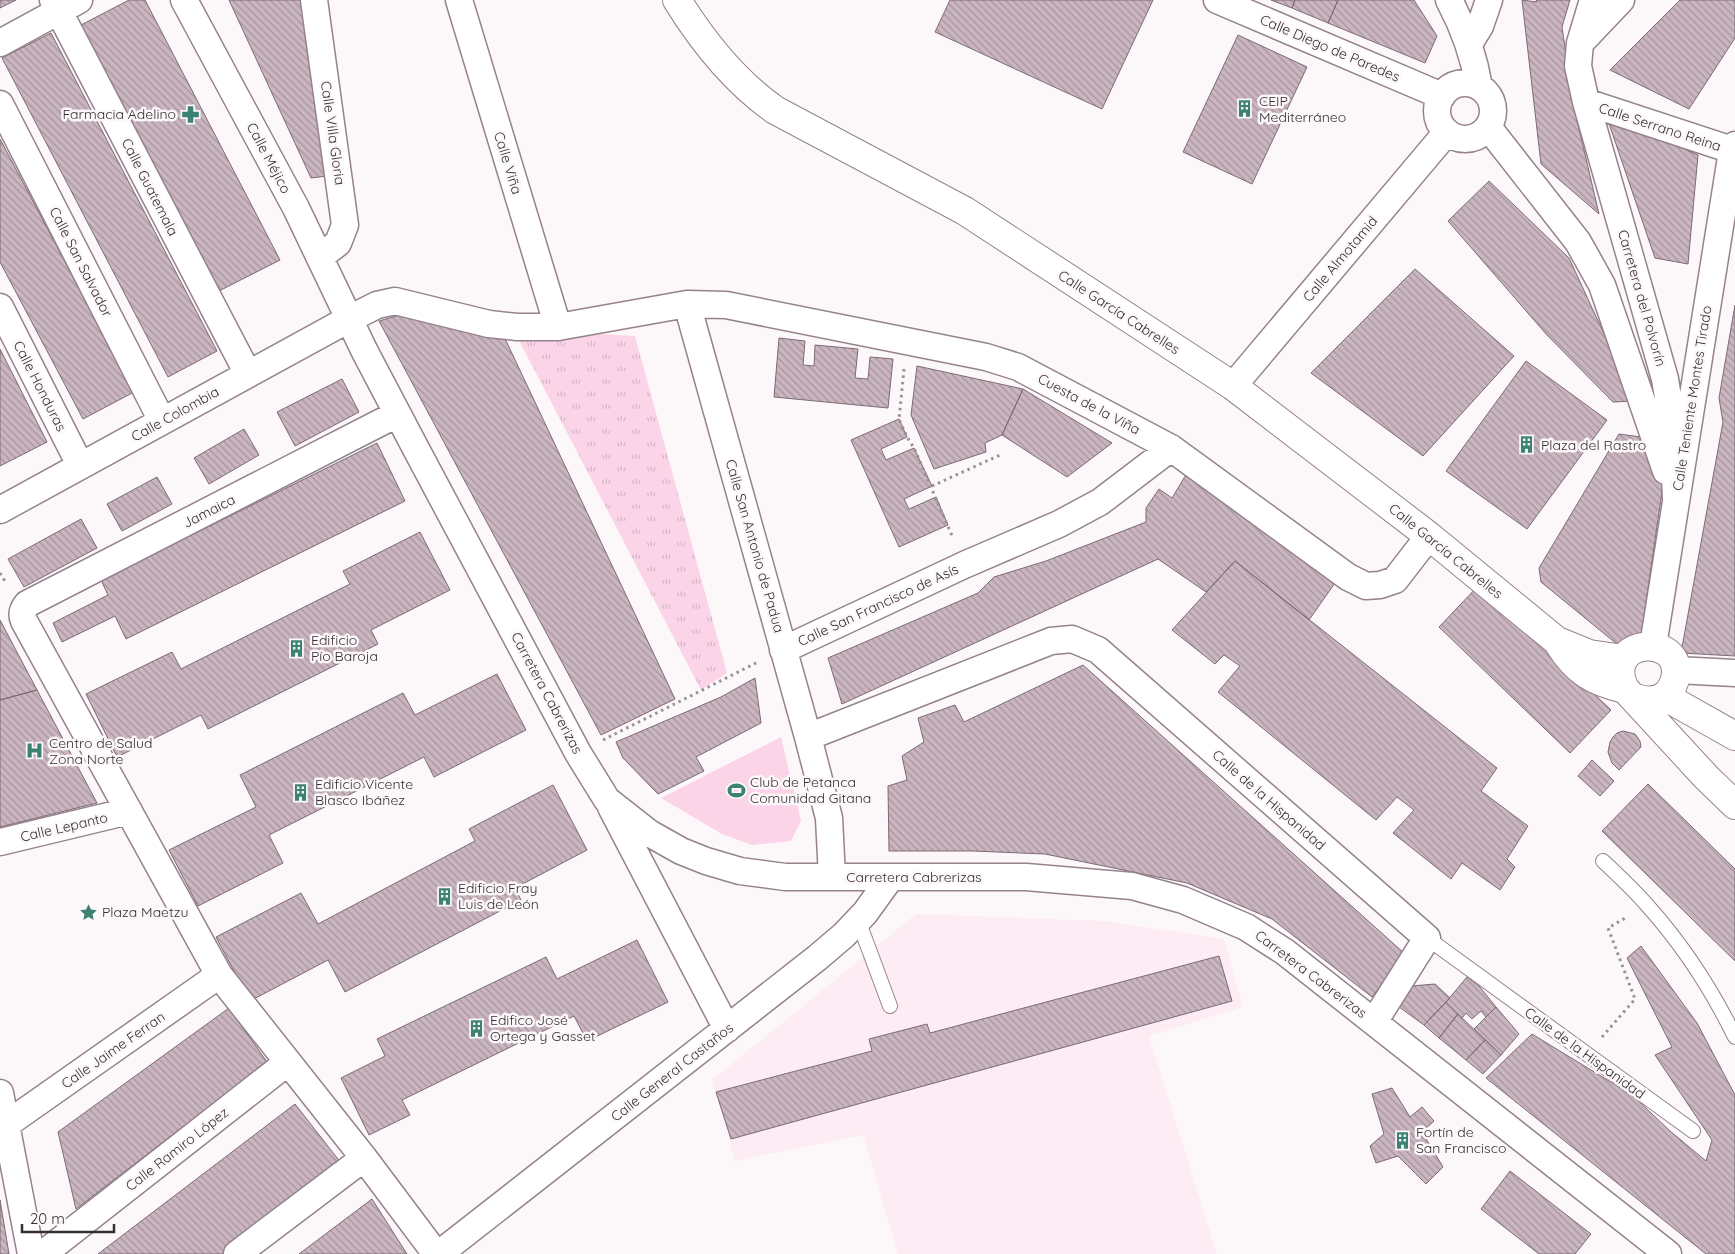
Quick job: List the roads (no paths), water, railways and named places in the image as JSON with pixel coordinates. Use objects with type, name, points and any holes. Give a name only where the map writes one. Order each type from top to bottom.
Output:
[{"type":"main road","name":"Calle García Cabrelles","points":[[677,0],[693,26],[724,64],[756,96],[775,110],[964,211],[1234,386],[1429,536],[1557,641],[1589,654],[1624,659]]},
{"type":"main road","name":"Calle García Cabrelles","points":[[1557,641],[1568,659],[1584,674],[1629,693]]},
{"type":"main road","points":[[1629,693],[1643,701],[1654,701],[1664,696],[1671,689],[1675,680],[1676,670],[1672,659],[1664,651],[1653,646],[1642,646],[1632,651],[1624,659],[1620,669],[1620,680],[1629,693],[1706,777],[1735,805]]},
{"type":"main road","points":[[1664,696],[1735,736]]},
{"type":"street","name":"Calle Méjico","points":[[184,0],[296,208],[349,318]]},
{"type":"street","name":"Calle Villa Gloria","points":[[314,0],[345,225],[338,243],[320,257]]},
{"type":"street","name":"Calle Viña","points":[[459,0],[558,327]]},
{"type":"street","name":"Calle Diego de Paredes","points":[[1217,0],[1442,96]]},
{"type":"street","points":[[1449,0],[1469,44],[1479,87]]},
{"type":"street","points":[[1469,44],[1480,26],[1489,0]]},
{"type":"street","name":"Carretera del Polvorín","points":[[1593,0],[1580,43],[1578,66],[1586,102],[1665,379],[1673,428],[1676,499]]},
{"type":"street","points":[[1580,43],[1622,0]]},
{"type":"street","points":[[0,43],[64,4]]},
{"type":"street","name":"Calle Guatemala","points":[[64,4],[248,374]]},
{"type":"street","points":[[1463,83],[1479,87],[1491,101],[1492,119],[1488,127],[1481,134],[1473,138],[1455,136],[1447,132],[1438,118],[1442,96],[1455,85],[1463,83]]},
{"type":"street","name":"Calle Serrano Reina","points":[[1586,102],[1734,149]]},
{"type":"street","name":"Calle San Salvador","points":[[0,104],[162,420]]},
{"type":"street","points":[[1488,127],[1578,242],[1602,285],[1676,499]]},
{"type":"street","name":"Calle Almotamid","points":[[1234,386],[1447,132]]},
{"type":"street","name":"Calle Teniente Montes Tirado","points":[[1653,646],[1734,149]]},
{"type":"street","points":[[349,318],[376,305],[395,301],[490,324],[517,327],[558,327],[687,304]]},
{"type":"street","name":"Cuesta de la Viña","points":[[687,304],[726,305],[986,357],[1018,367],[1171,448],[1348,577],[1366,586],[1380,585],[1395,580],[1429,536]]},
{"type":"street","name":"Calle San Antonio de Padua","points":[[687,304],[829,818],[832,877]]},
{"type":"street","name":"Calle Honduras","points":[[0,307],[80,465]]},
{"type":"street","name":"Calle Colombia","points":[[0,509],[349,318]]},
{"type":"street","name":"Carretera Cabrerizas","points":[[349,318],[578,753],[607,800],[649,833],[681,851],[706,861],[740,871],[785,877],[1026,877],[1080,880],[1132,886],[1183,900],[1246,927],[1285,952],[1668,1254]]},
{"type":"street","name":"Jamaica","points":[[129,811],[24,621],[23,609],[27,604],[398,414]]},
{"type":"street","name":"Calle San Francisco de Asís","points":[[784,650],[964,565],[1059,524],[1100,502],[1171,448]]},
{"type":"street","name":"Calle de la Hispanidad","points":[[808,737],[1051,641],[1072,639],[1098,650],[1428,938]]},
{"type":"street","points":[[1676,670],[1735,673]]},
{"type":"street","points":[[607,800],[727,1029]]},
{"type":"street","points":[[129,811],[219,974],[438,1254]]},
{"type":"street","name":"Calle Lepanto","points":[[0,842],[129,811]]},
{"type":"street","name":"Calle General Castaños","points":[[438,1254],[817,958],[858,920],[891,877]]},
{"type":"street","points":[[1374,1022],[1428,938]]},
{"type":"street","name":"Calle Jaime Ferran","points":[[7,1124],[219,974]]},
{"type":"street","name":"Calle Ramiro López","points":[[43,1254],[288,1062]]},
{"type":"street","points":[[0,1093],[31,1254]]},
{"type":"street","points":[[237,1254],[364,1158]]},
{"type":"lane","points":[[1603,861],[1647,905],[1704,982],[1724,1014],[1735,1037]]},
{"type":"lane","points":[[858,920],[890,1006]]},
{"type":"lane","name":"Calle de la Hispanidad","points":[[1428,938],[1693,1131]]},
{"type":"place","name":"CEIP Mediterráneo","points":[[1245,109]]},
{"type":"place","name":"Farmacia Adelino","points":[[190,114]]},
{"type":"place","name":"Plaza del Rastro","points":[[1527,445]]},
{"type":"place","name":"Edificio Pío Baroja","points":[[297,648]]},
{"type":"place","name":"Centro de Salud Zona Norte","points":[[35,751]]},
{"type":"place","name":"Club de Petanca Comunidad Gitana","points":[[736,790]]},
{"type":"place","name":"Edificio Vicente Blasco Ibáñez","points":[[301,792]]},
{"type":"place","name":"Edificio Fray Luis de León","points":[[444,896]]},
{"type":"place","name":"Plaza Maetzu","points":[[88,912]]},
{"type":"place","name":"Edifico José Ortega y Gasset","points":[[476,1028]]},
{"type":"place","name":"Fortín de San Francisco","points":[[1402,1140]]}]
